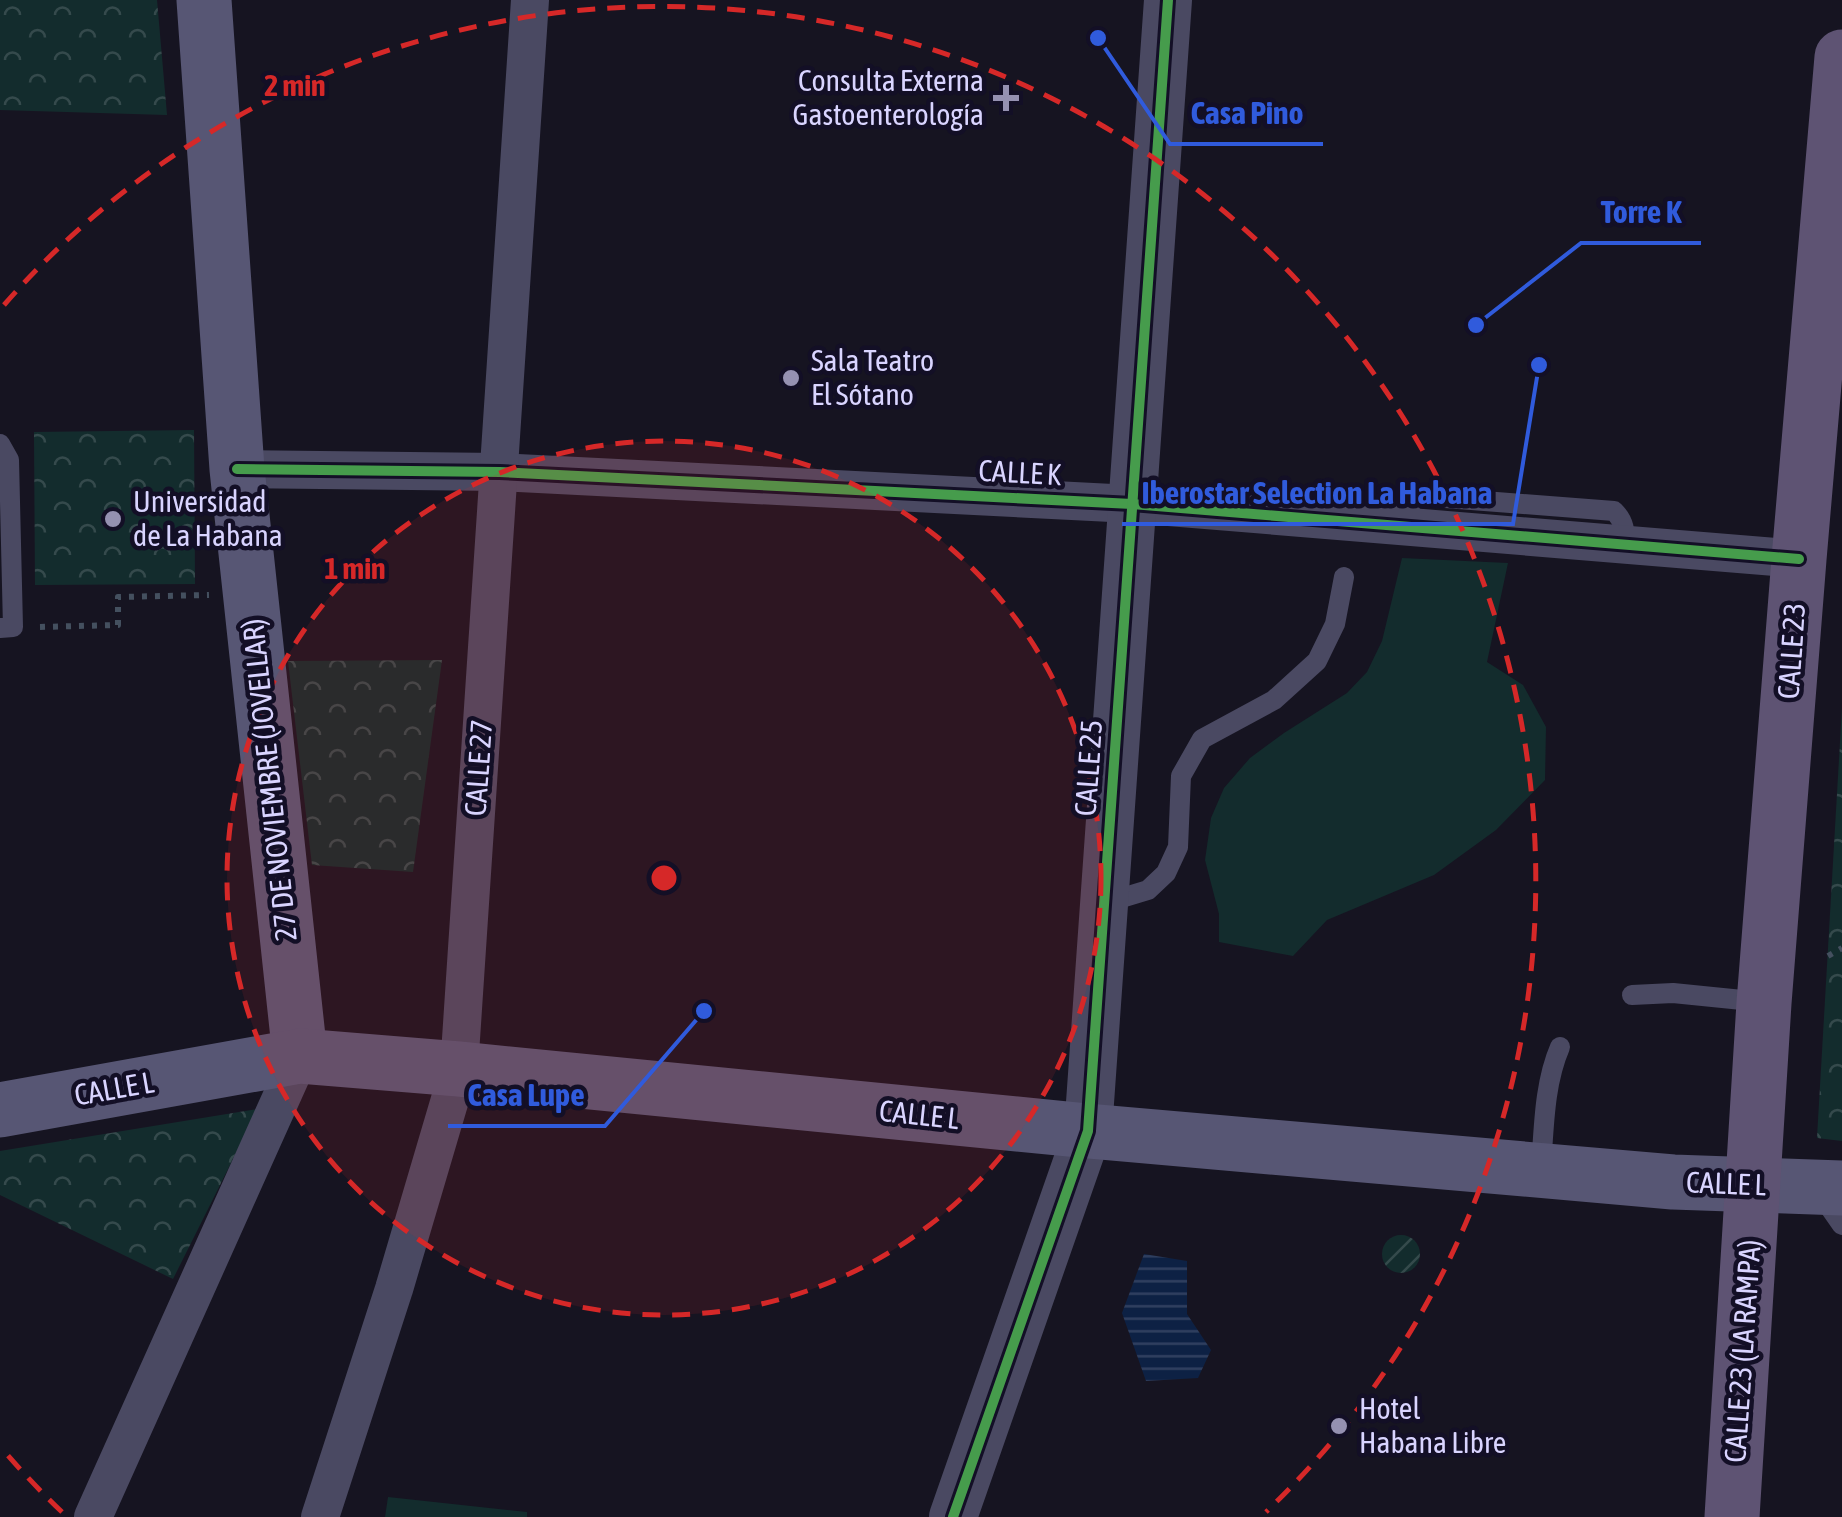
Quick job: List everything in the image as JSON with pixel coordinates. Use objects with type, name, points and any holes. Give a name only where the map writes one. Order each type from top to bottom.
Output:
[{"type":"main road","name":"27 DE NOVIEMBRE (JOVELLAR)","points":[[204,0],[237,469],[300,1056]]},
{"type":"main road","name":"CALLE 23","points":[[1752,1185],[1842,57]]},
{"type":"main road","name":"CALLE L","points":[[0,1110],[300,1056],[1088,1132],[1673,1182],[1752,1185],[1833,1200]]},
{"type":"main road","name":"CALLE 23 (LA RAMPA)","points":[[1732,1517],[1752,1185]]},
{"type":"street","name":"CALLE 27","points":[[320,1517],[459,1070],[530,0]]},
{"type":"street","name":"CALLE 25","points":[[953,1517],[1088,1132],[1168,0]]},
{"type":"street","name":"CALLE K","points":[[237,469],[500,472],[1132,504],[1799,559]]},
{"type":"street","points":[[93,1517],[300,1056]]},
{"type":"lane","points":[[0,444],[9,460],[7,628]]},
{"type":"lane","points":[[1105,903],[1148,890],[1166,874],[1178,846],[1180,776],[1202,740],[1274,700],[1317,661],[1335,624],[1344,577]]},
{"type":"lane","points":[[1632,995],[1674,993],[1764,1003]]},
{"type":"lane","points":[[1541,1170],[1545,1112],[1560,1047]]},
{"type":"path","points":[[7,628],[118,625],[118,597],[250,595]]},
{"type":"path","points":[[1828,956],[1842,948]]},
{"type":"green space","points":[[0,0],[157,0],[167,115],[0,110]]},
{"type":"green space","points":[[194,430],[195,584],[35,585],[34,432]]},
{"type":"green space","points":[[1402,558],[1508,563],[1487,662],[1523,685],[1546,727],[1545,780],[1496,830],[1434,875],[1327,920],[1293,956],[1219,942],[1219,914],[1205,860],[1211,818],[1224,788],[1250,758],[1347,693],[1367,672],[1382,641]]},
{"type":"green space","points":[[442,660],[413,872],[312,865],[288,661]]},
{"type":"green space","points":[[1842,708],[1842,1141],[1817,1138]]},
{"type":"green space","points":[[258,1109],[173,1279],[0,1195],[0,1151]]},
{"type":"green space","points":[[1401,1235],[1415,1240],[1420,1254],[1415,1268],[1401,1273],[1387,1268],[1382,1254],[1387,1240]]},
{"type":"green space","points":[[388,1497],[527,1512],[527,1517],[385,1517]]},
{"type":"water","points":[[1144,1254],[1187,1261],[1187,1314],[1211,1350],[1198,1378],[1146,1381],[1122,1313]]},
{"type":"cycle path","points":[[953,1517],[1088,1131],[1168,0]]},
{"type":"cycle path","points":[[237,469],[500,472],[1132,504],[1799,559]]},
{"type":"place","name":"Casa Pino","points":[[1098,38]]},
{"type":"place","name":"Consulta Externa Gastoenterología","points":[[1006,98]]},
{"type":"place","name":"Torre K","points":[[1476,325]]},
{"type":"place","name":"Iberostar Selection La Habana","points":[[1539,365]]},
{"type":"place","name":"Sala Teatro El Sótano","points":[[791,378]]},
{"type":"place","name":"Universidad de La Habana","points":[[113,519]]},
{"type":"place","name":"Casa Lupe","points":[[704,1011]]},
{"type":"place","name":"Hotel Habana Libre","points":[[1339,1426]]}]
